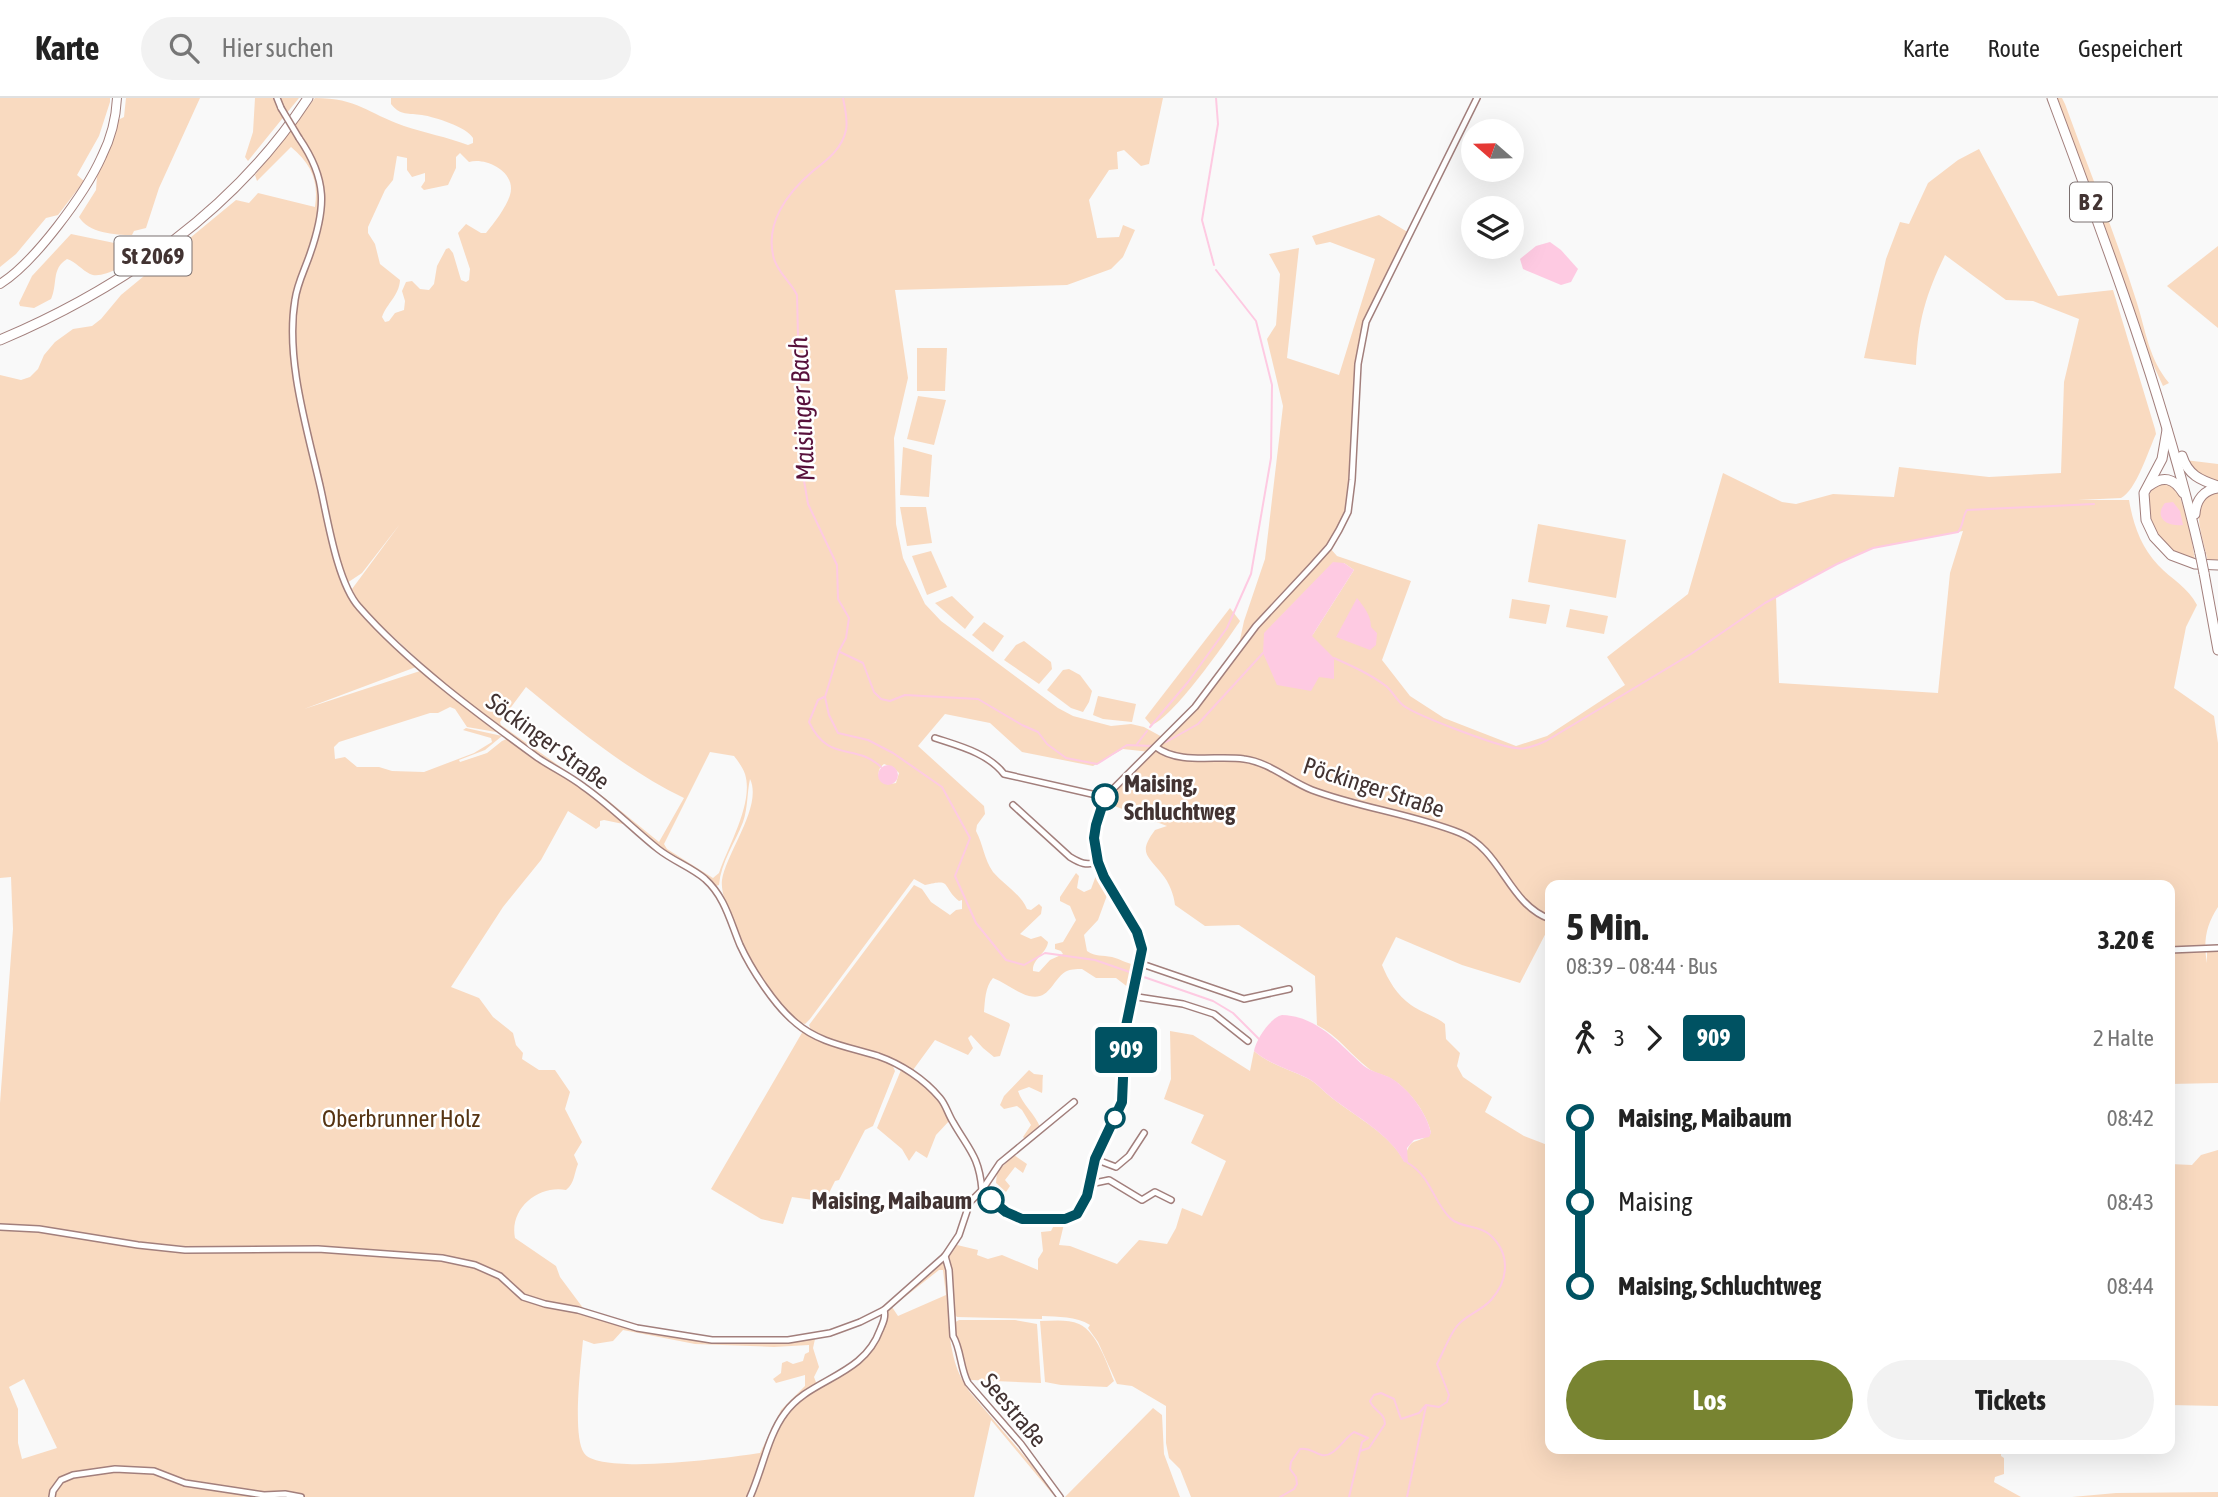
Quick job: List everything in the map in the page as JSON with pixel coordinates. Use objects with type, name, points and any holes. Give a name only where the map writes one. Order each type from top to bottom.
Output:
[{"type":"main road","name":"St 2069","points":[[0,340],[78,303],[172,242],[206,215],[256,165],[308,98]]},
{"type":"main road","name":"B 2","points":[[2052,98],[2105,239],[2168,425],[2194,526],[2218,650]]},
{"type":"main road","points":[[2168,425],[2162,459],[2144,493],[2146,520],[2161,546],[2171,555],[2196,564],[2218,565]]},
{"type":"main road","points":[[2175,449],[2195,477],[2218,487]]},
{"type":"main road","points":[[2144,493],[2155,481],[2166,478],[2178,485],[2188,500]]},
{"type":"main road","points":[[2194,526],[2195,507],[2199,499],[2218,487]]},
{"type":"street","points":[[0,284],[35,254],[93,174],[108,142],[117,98]]},
{"type":"street","name":"Söckinger Straße","points":[[277,98],[319,175],[322,188],[323,204],[318,229],[295,301],[295,353],[306,426],[330,533],[351,597],[390,638],[460,699],[541,760],[603,802],[665,854],[705,879],[723,901],[746,957],[780,1007],[798,1025],[833,1043],[878,1056],[900,1066],[942,1099],[951,1119],[973,1152],[980,1168],[982,1190]]},
{"type":"street","points":[[982,1190],[1006,1212],[1022,1219],[1065,1219],[1078,1213],[1086,1201],[1095,1159],[1122,1102],[1125,1031],[1142,949],[1137,932],[1098,862],[1094,838],[1105,797],[1195,708],[1256,626],[1321,557],[1339,530],[1348,512],[1358,364],[1366,322],[1477,98]]},
{"type":"street","points":[[935,738],[965,748],[996,763],[1004,774],[1105,797]]},
{"type":"street","name":"Pöckinger Straße","points":[[1156,747],[1170,755],[1253,760],[1310,789],[1460,834],[1487,852],[1517,895],[1528,907],[1545,916]]},
{"type":"street","points":[[1013,805],[1070,857],[1080,863],[1098,862]]},
{"type":"street","points":[[2175,950],[2218,948]]},
{"type":"street","points":[[1139,966],[1244,999],[1289,989]]},
{"type":"street","points":[[1132,996],[1184,1004],[1214,1014],[1248,1041]]},
{"type":"street","points":[[0,1227],[39,1229],[185,1250],[318,1249],[442,1258],[475,1265],[500,1276],[523,1297],[618,1323],[712,1340],[770,1341],[820,1335],[860,1322],[884,1310],[945,1256],[959,1236],[970,1202],[995,1170],[1011,1153],[1074,1102]]},
{"type":"street","points":[[1109,1180],[1116,1167],[1129,1156],[1144,1133]]},
{"type":"street","points":[[1095,1159],[1116,1167]]},
{"type":"street","points":[[1090,1184],[1109,1180],[1142,1200],[1155,1192],[1171,1200]]},
{"type":"street","name":"Seestraße","points":[[945,1256],[949,1266],[953,1336],[962,1373],[1021,1444],[1060,1497]]},
{"type":"street","points":[[750,1497],[777,1425],[785,1413],[800,1398],[846,1371],[865,1355],[880,1332],[884,1310]]},
{"type":"street","points":[[52,1497],[61,1480],[73,1475],[115,1469],[154,1471],[185,1483],[264,1495],[285,1494],[301,1497]]},
{"type":"green space","points":[[0,98],[110,98],[110,102],[99,136],[77,175],[84,181],[58,215],[46,218],[16,254],[0,267]]},
{"type":"green space","points":[[126,98],[200,98],[159,188],[146,228],[134,231],[132,235],[95,230],[79,217],[96,190],[97,176],[109,151],[118,120],[124,117]]},
{"type":"green space","points":[[255,98],[299,98],[248,161],[245,157],[253,132]]},
{"type":"green space","name":"Oberbrunner Holz","points":[[315,98],[352,103],[404,126],[468,145],[473,143],[473,138],[464,130],[435,118],[401,112],[391,104],[391,98],[1163,98],[1149,164],[1141,166],[1124,150],[1117,152],[1118,169],[1109,170],[1089,200],[1097,238],[1119,237],[1123,225],[1135,230],[1123,257],[1111,269],[1067,285],[895,290],[908,378],[894,438],[896,524],[903,558],[925,604],[941,621],[1058,708],[1073,716],[1111,726],[1131,724],[1144,727],[1164,738],[1195,707],[1238,649],[1244,621],[1265,559],[1283,406],[1267,339],[1276,325],[1280,274],[1269,254],[1299,248],[1287,358],[1339,375],[1375,259],[1330,242],[1316,245],[1312,236],[1379,215],[1411,234],[1366,322],[1361,344],[1348,512],[1329,547],[1337,556],[1411,581],[1382,660],[1410,696],[1444,718],[1516,746],[1547,736],[1625,685],[1607,657],[1688,594],[1723,473],[1782,502],[1796,504],[1833,494],[1894,497],[1899,467],[1989,477],[2061,473],[2064,382],[2079,319],[2033,301],[2006,300],[1945,255],[1924,308],[1916,365],[1864,358],[1886,259],[1900,222],[1909,224],[1928,183],[1958,160],[1979,149],[2058,296],[2113,290],[2155,429],[2156,434],[2142,469],[2127,494],[2121,498],[2078,500],[2129,500],[2135,526],[2147,551],[2158,565],[2189,593],[2197,605],[2186,627],[2174,688],[2214,716],[2218,743],[2218,907],[2206,933],[2205,948],[2207,963],[2207,952],[2218,951],[2218,1083],[2175,1084],[2175,880],[1545,880],[1545,935],[1520,983],[1462,965],[1396,937],[1382,965],[1401,997],[1445,1024],[1446,1039],[1460,1053],[1457,1066],[1463,1077],[1492,1097],[1485,1112],[1524,1136],[1545,1144],[1545,1454],[2001,1454],[2004,1458],[2004,1474],[1995,1477],[1994,1482],[2021,1497],[1191,1497],[1180,1469],[1169,1458],[1166,1443],[1166,1406],[1132,1386],[1117,1384],[1098,1342],[1088,1328],[1090,1325],[1061,1317],[957,1317],[954,1314],[947,1258],[957,1245],[978,1250],[977,1255],[988,1259],[1002,1255],[1038,1270],[1038,1259],[1043,1251],[1041,1232],[1051,1231],[1056,1221],[1064,1224],[1059,1245],[1070,1246],[1117,1264],[1139,1240],[1167,1244],[1176,1228],[1182,1208],[1202,1216],[1226,1161],[1191,1143],[1204,1115],[1164,1099],[1171,1079],[1170,1031],[1193,1035],[1250,1071],[1254,1051],[1307,1078],[1381,1134],[1404,1161],[1411,1144],[1431,1133],[1421,1109],[1409,1093],[1395,1081],[1370,1070],[1331,1034],[1317,1025],[1315,976],[1239,925],[1205,926],[1175,905],[1165,877],[1146,854],[1147,844],[1155,830],[1167,826],[1104,802],[1150,752],[1123,749],[1093,766],[1022,752],[990,723],[945,714],[918,746],[984,806],[985,814],[976,831],[993,872],[1027,909],[1031,910],[1039,904],[1042,907],[1041,914],[1020,934],[1031,939],[1041,936],[1048,942],[1033,971],[1039,972],[1050,960],[1063,954],[1055,949],[1055,944],[1063,942],[1076,920],[1070,906],[1060,901],[1060,897],[1076,873],[1079,876],[1077,888],[1084,892],[1091,889],[1097,873],[1101,874],[1109,890],[1098,920],[1084,935],[1087,951],[1136,965],[1129,988],[1116,978],[1096,978],[1082,969],[1075,969],[1065,972],[1046,993],[1036,997],[1024,994],[993,978],[987,990],[984,1012],[1010,1025],[1000,1056],[994,1057],[971,1035],[968,1038],[973,1048],[968,1055],[935,1040],[913,1070],[824,1036],[811,1030],[809,1025],[914,885],[922,889],[931,902],[950,915],[962,909],[962,900],[959,901],[943,883],[925,885],[914,879],[810,1019],[805,1024],[793,1017],[764,983],[751,961],[729,914],[723,894],[722,880],[725,869],[752,802],[750,779],[743,822],[725,860],[719,885],[716,886],[666,854],[622,815],[450,689],[361,607],[352,589],[400,524],[362,573],[344,585],[359,611],[416,667],[304,709],[420,671],[502,733],[467,727],[455,709],[450,707],[438,713],[430,713],[339,742],[334,747],[335,759],[345,757],[357,767],[424,772],[474,753],[492,742],[491,738],[463,730],[466,728],[502,736],[485,750],[459,760],[460,762],[487,753],[509,738],[584,789],[628,825],[604,820],[600,821],[600,826],[596,829],[568,811],[541,860],[503,907],[451,987],[479,998],[493,1017],[513,1033],[516,1045],[523,1053],[522,1059],[539,1070],[555,1070],[570,1092],[565,1109],[582,1142],[574,1155],[578,1164],[573,1181],[566,1190],[546,1191],[528,1201],[517,1217],[515,1238],[556,1266],[560,1277],[589,1316],[647,1333],[701,1341],[778,1343],[815,1339],[813,1348],[819,1367],[814,1377],[817,1385],[789,1405],[779,1417],[749,1497],[0,1497],[0,1229],[51,1232],[45,1227],[0,1225],[0,1103],[13,929],[11,877],[0,878],[0,375],[21,380],[30,377],[55,342],[73,329],[92,326],[101,319],[121,295],[236,200],[249,203],[258,193],[315,207],[316,189],[312,173],[291,147],[257,181],[255,175]],"holes":[[[460,153],[469,162],[484,162],[499,168],[509,179],[511,187],[508,200],[486,233],[466,224],[458,233],[470,269],[469,280],[461,280],[453,253],[449,248],[446,249],[437,266],[434,284],[429,290],[420,289],[412,281],[406,282],[402,291],[404,310],[395,313],[385,322],[382,317],[397,291],[400,280],[380,264],[368,227],[385,190],[393,180],[397,156],[407,158],[407,170],[412,177],[425,173],[425,181],[421,187],[424,190],[448,185],[456,168],[456,157]],[[1963,531],[1950,573],[1938,693],[1779,683],[1776,597],[1873,548]],[[1344,563],[1354,570],[1312,636]],[[526,687],[622,761],[684,798],[659,842],[605,798],[500,722]],[[710,752],[734,756],[745,774],[746,798],[739,824],[719,873],[713,878],[667,849],[664,844]],[[884,764],[899,773],[896,783],[881,781],[880,768]],[[89,1234],[173,1245],[363,1249],[423,1257],[340,1252],[193,1252],[87,1238]],[[623,1330],[695,1344],[774,1347],[809,1345],[809,1352],[805,1354],[803,1361],[782,1363],[781,1373],[773,1379],[776,1383],[805,1375],[805,1386],[781,1410],[760,1453],[639,1464],[595,1460],[584,1453],[580,1444],[578,1398],[583,1340],[594,1344],[613,1341]],[[24,1379],[57,1448],[22,1459],[18,1443],[18,1409],[9,1387]]]},
{"type":"green space","points":[[2056,98],[2062,98],[2065,104],[2120,253],[2152,355],[2169,383],[2163,386],[2151,360]]},
{"type":"green space","points":[[71,234],[124,245],[142,241],[148,247],[129,262],[104,274],[90,274],[67,259],[57,272],[51,299],[34,308],[20,306],[32,276]]},
{"type":"green space","points":[[2218,246],[2218,328],[2167,286]]},
{"type":"green space","points":[[917,348],[947,348],[945,391],[917,391]]},
{"type":"green space","points":[[918,396],[946,400],[934,445],[907,439]]},
{"type":"green space","points":[[903,447],[932,455],[929,497],[900,495]]},
{"type":"green space","points":[[2185,460],[2218,464],[2218,483],[2201,477]]},
{"type":"green space","points":[[2160,481],[2176,485],[2189,524],[2195,560],[2168,548],[2159,539],[2150,522],[2148,503],[2153,487]]},
{"type":"green space","points":[[2212,492],[2218,492],[2218,561],[2208,561],[2199,517],[2201,503]]},
{"type":"green space","points":[[900,507],[926,507],[932,543],[907,546]]},
{"type":"green space","points":[[1538,524],[1626,540],[1616,598],[1528,582]]},
{"type":"green space","points":[[931,551],[947,587],[927,595],[912,556]]},
{"type":"green space","points":[[952,596],[974,617],[965,629],[935,603]]},
{"type":"green space","points":[[1512,599],[1550,605],[1546,624],[1509,618]]},
{"type":"green space","points":[[1230,608],[1240,621],[1184,695],[1160,720],[1151,725],[1145,718]]},
{"type":"green space","points":[[1570,609],[1608,616],[1604,634],[1566,627]]},
{"type":"green space","points":[[984,622],[1004,636],[993,652],[972,635]]},
{"type":"green space","points":[[1024,641],[1051,662],[1052,669],[1039,684],[1004,660],[1016,645]]},
{"type":"green space","points":[[1069,669],[1080,675],[1092,691],[1083,712],[1071,708],[1047,690],[1063,670]]},
{"type":"green space","points":[[1098,696],[1136,704],[1132,722],[1103,719],[1093,715]]},
{"type":"green space","points":[[803,1031],[833,1045],[892,1064],[895,1071],[873,1126],[865,1130],[826,1199],[820,1201],[792,1197],[783,1224],[761,1219],[711,1189]]},
{"type":"green space","points":[[901,1070],[930,1091],[950,1120],[936,1135],[927,1158],[916,1151],[909,1161],[902,1149],[877,1128]]},
{"type":"green space","points":[[1029,1070],[1043,1075],[1042,1093],[1029,1087],[1018,1091],[1040,1127],[1026,1140],[1023,1137],[1031,1125],[1022,1110],[1017,1106],[1004,1109],[1000,1105],[1004,1096]]},
{"type":"green space","points":[[2218,1150],[2218,1406],[2175,1405],[2175,1164],[2192,1165],[2201,1155]]},
{"type":"green space","points":[[1014,1155],[1027,1164],[1023,1173],[1015,1167],[1005,1180],[1010,1186],[1006,1192],[996,1183],[997,1172]]},
{"type":"green space","points":[[946,1262],[949,1329],[960,1376],[969,1391],[1042,1477],[1055,1497],[991,1420],[974,1497],[752,1497],[776,1430],[789,1410],[808,1394],[842,1375],[861,1360],[891,1307]],"holes":[[[939,1270],[943,1270],[946,1295],[898,1316],[892,1307]]]},
{"type":"green space","points":[[959,1320],[1015,1320],[1037,1324],[1041,1383],[971,1380],[957,1345],[954,1323]]},
{"type":"green space","points":[[1040,1321],[1070,1321],[1085,1328],[1101,1349],[1114,1381],[1107,1387],[1045,1382]]},
{"type":"green space","points":[[1153,1408],[1162,1415],[1164,1454],[1180,1497],[1065,1497]]},
{"type":"green space","points":[[2218,1492],[2218,1497],[2072,1497],[2116,1493]]},
{"type":"shaded area","points":[[1550,242],[1561,250],[1578,269],[1571,282],[1561,285],[1523,269],[1520,259],[1524,259],[1524,256],[1536,246]]},
{"type":"shaded area","points":[[2173,502],[2180,511],[2183,525],[2168,523],[2161,517],[2165,503]]},
{"type":"shaded area","points":[[1333,562],[1344,563],[1354,570],[1312,636],[1334,658],[1334,679],[1319,677],[1311,691],[1277,685],[1263,653],[1264,633]]},
{"type":"shaded area","points":[[1357,598],[1365,608],[1371,627],[1377,633],[1376,645],[1370,650],[1336,637]]},
{"type":"shaded area","points":[[888,765],[895,768],[898,775],[895,782],[888,785],[881,782],[878,775],[881,768]]},
{"type":"shaded area","points":[[1282,1015],[1306,1020],[1317,1026],[1337,1040],[1364,1066],[1396,1081],[1410,1094],[1421,1109],[1431,1133],[1429,1137],[1414,1140],[1407,1148],[1408,1163],[1404,1162],[1382,1135],[1314,1082],[1254,1051],[1265,1029]]},
{"type":"waterway","name":"Maisinger Bach","points":[[843,98],[847,126],[841,143],[787,199],[780,210],[772,234],[776,264],[797,295],[801,463],[808,504],[837,565],[838,599],[849,618],[846,638],[839,651],[825,697],[829,715],[838,733],[868,740],[893,753],[942,787],[970,838],[955,876],[976,923],[1006,960],[1024,965],[1045,953],[1095,960],[1213,1001],[1233,1013],[1259,1039]]},
{"type":"waterway","points":[[1214,265],[1202,220],[1218,124],[1216,98]]},
{"type":"waterway","points":[[1150,727],[1188,682],[1227,628],[1251,574],[1271,458],[1272,385],[1256,321],[1216,270]]},
{"type":"waterway","points":[[1334,658],[1380,682],[1404,706],[1425,716],[1492,742],[1527,748],[1546,741],[1691,654],[1765,603],[1873,548],[1958,532],[1967,510],[2094,504]]},
{"type":"waterway","points":[[840,652],[863,663],[874,692],[881,699],[890,701],[905,695],[978,699],[1038,732],[1047,744],[1066,758],[1097,764],[1127,745],[1152,746]]},
{"type":"waterway","points":[[1166,742],[1198,724],[1263,653]]},
{"type":"waterway","points":[[824,697],[818,700],[809,722],[817,735],[834,748],[862,755],[881,767]]},
{"type":"waterway","points":[[1137,744],[1147,731]]},
{"type":"waterway","name":"Maisinger Bach","points":[[1280,1497],[1294,1489],[1297,1484],[1290,1469],[1291,1462],[1300,1449],[1331,1454],[1354,1432],[1368,1438],[1362,1442],[1360,1451],[1369,1448],[1385,1424],[1383,1417],[1370,1401],[1374,1395],[1381,1393],[1394,1399],[1401,1419],[1419,1413],[1426,1405],[1439,1407],[1447,1402],[1449,1395],[1437,1364],[1457,1326],[1487,1304],[1501,1284],[1504,1258],[1496,1241],[1485,1231],[1450,1218],[1422,1175],[1408,1163]]},
{"type":"waterway","points":[[1407,1497],[1426,1406]]},
{"type":"waterway","points":[[1349,1497],[1360,1451]]},
{"type":"bus line","name":"909","points":[[991,1200],[1006,1212],[1022,1219],[1065,1219],[1077,1214],[1087,1196],[1095,1159],[1122,1102],[1126,1059],[1125,1031],[1142,949],[1137,932],[1098,862],[1094,838],[1105,797]]},
{"type":"place","name":"Maising, Schluchtweg","points":[[1105,797]]},
{"type":"place","name":"Maising, Maibaum","points":[[991,1200]]}]
